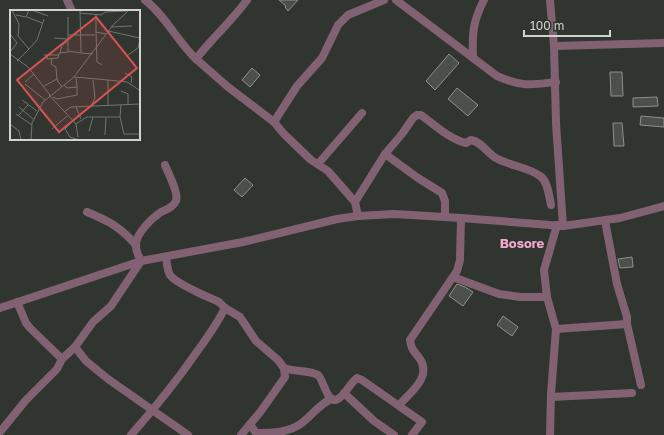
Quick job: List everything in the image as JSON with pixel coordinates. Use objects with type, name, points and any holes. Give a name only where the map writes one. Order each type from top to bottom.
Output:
[{"type":"street","points":[[67,0],[72,10]]},
{"type":"street","points":[[144,0],[157,11],[180,42],[196,58],[228,86],[274,122],[284,134],[311,160],[328,171],[355,202],[358,216]]},
{"type":"street","points":[[196,58],[247,0]]},
{"type":"street","points":[[274,122],[297,86],[322,58],[338,25],[348,15],[384,0]]},
{"type":"street","points":[[396,0],[474,57],[497,76],[512,83],[526,85],[556,82]]},
{"type":"street","points":[[474,57],[472,35],[478,10],[484,0]]},
{"type":"street","points":[[550,0],[556,82],[560,226],[544,270],[547,297],[556,329],[550,397],[550,435]]},
{"type":"street","points":[[554,46],[664,43]]},
{"type":"street","points":[[318,164],[362,114]]},
{"type":"street","points":[[355,202],[385,154],[399,138],[413,118],[417,115],[421,115],[448,136],[466,143],[471,140],[475,141],[495,157],[507,164],[541,176],[546,182],[551,205]]},
{"type":"street","points":[[385,154],[442,193],[445,201],[445,217]]},
{"type":"street","points":[[136,245],[147,224],[176,201],[176,193],[165,165]]},
{"type":"street","points":[[0,308],[141,261],[243,242],[337,219],[394,214],[560,226],[605,221],[664,206]]},
{"type":"street","points":[[87,212],[118,227],[124,232],[136,245],[141,261]]},
{"type":"street","points":[[399,404],[421,381],[424,372],[421,359],[412,350],[410,340],[457,271],[460,260],[462,218]]},
{"type":"street","points":[[605,221],[617,284],[627,318],[627,324],[641,386]]},
{"type":"street","points":[[166,257],[168,270],[177,282],[219,302],[225,308],[240,317],[256,341],[278,360],[284,368],[285,377],[261,412],[241,435]]},
{"type":"street","points":[[0,432],[26,400],[57,369],[62,359],[75,347],[93,322],[116,300],[141,261]]},
{"type":"street","points":[[453,277],[499,294],[520,297],[547,297]]},
{"type":"street","points":[[17,302],[26,323],[62,359]]},
{"type":"street","points":[[131,435],[153,410],[184,370],[218,321],[225,308]]},
{"type":"street","points":[[556,329],[627,324]]},
{"type":"street","points":[[75,347],[86,362],[188,435]]},
{"type":"street","points":[[284,368],[319,376],[322,379],[327,394],[331,399]]},
{"type":"street","points":[[250,424],[256,432],[286,431],[302,423],[325,402],[331,399],[335,400],[339,398],[357,378],[399,404],[422,422],[412,435]]},
{"type":"street","points":[[344,393],[374,421],[394,435]]},
{"type":"street","points":[[550,397],[632,393]]},
{"type":"building","points":[[279,0],[298,0],[288,11],[285,7],[286,6]]},
{"type":"building","points":[[449,54],[459,63],[435,90],[426,81]]},
{"type":"building","points":[[252,68],[260,75],[250,87],[242,80]]},
{"type":"building","points":[[610,72],[622,72],[623,96],[611,96]]},
{"type":"building","points":[[457,88],[478,105],[468,116],[448,99]]},
{"type":"building","points":[[657,97],[658,106],[633,107],[633,98]]},
{"type":"building","points":[[641,116],[664,118],[664,127],[640,125]]},
{"type":"building","points":[[613,123],[622,123],[624,146],[614,146]]},
{"type":"building","points":[[245,178],[253,185],[242,197],[234,190]]},
{"type":"building","points":[[632,257],[633,267],[620,268],[618,259]]},
{"type":"building","points":[[457,284],[473,292],[463,306],[449,296]]},
{"type":"building","points":[[503,316],[518,327],[512,336],[497,325]]},
{"type":"district","name":"Bosore","points":[[522,243]]}]
